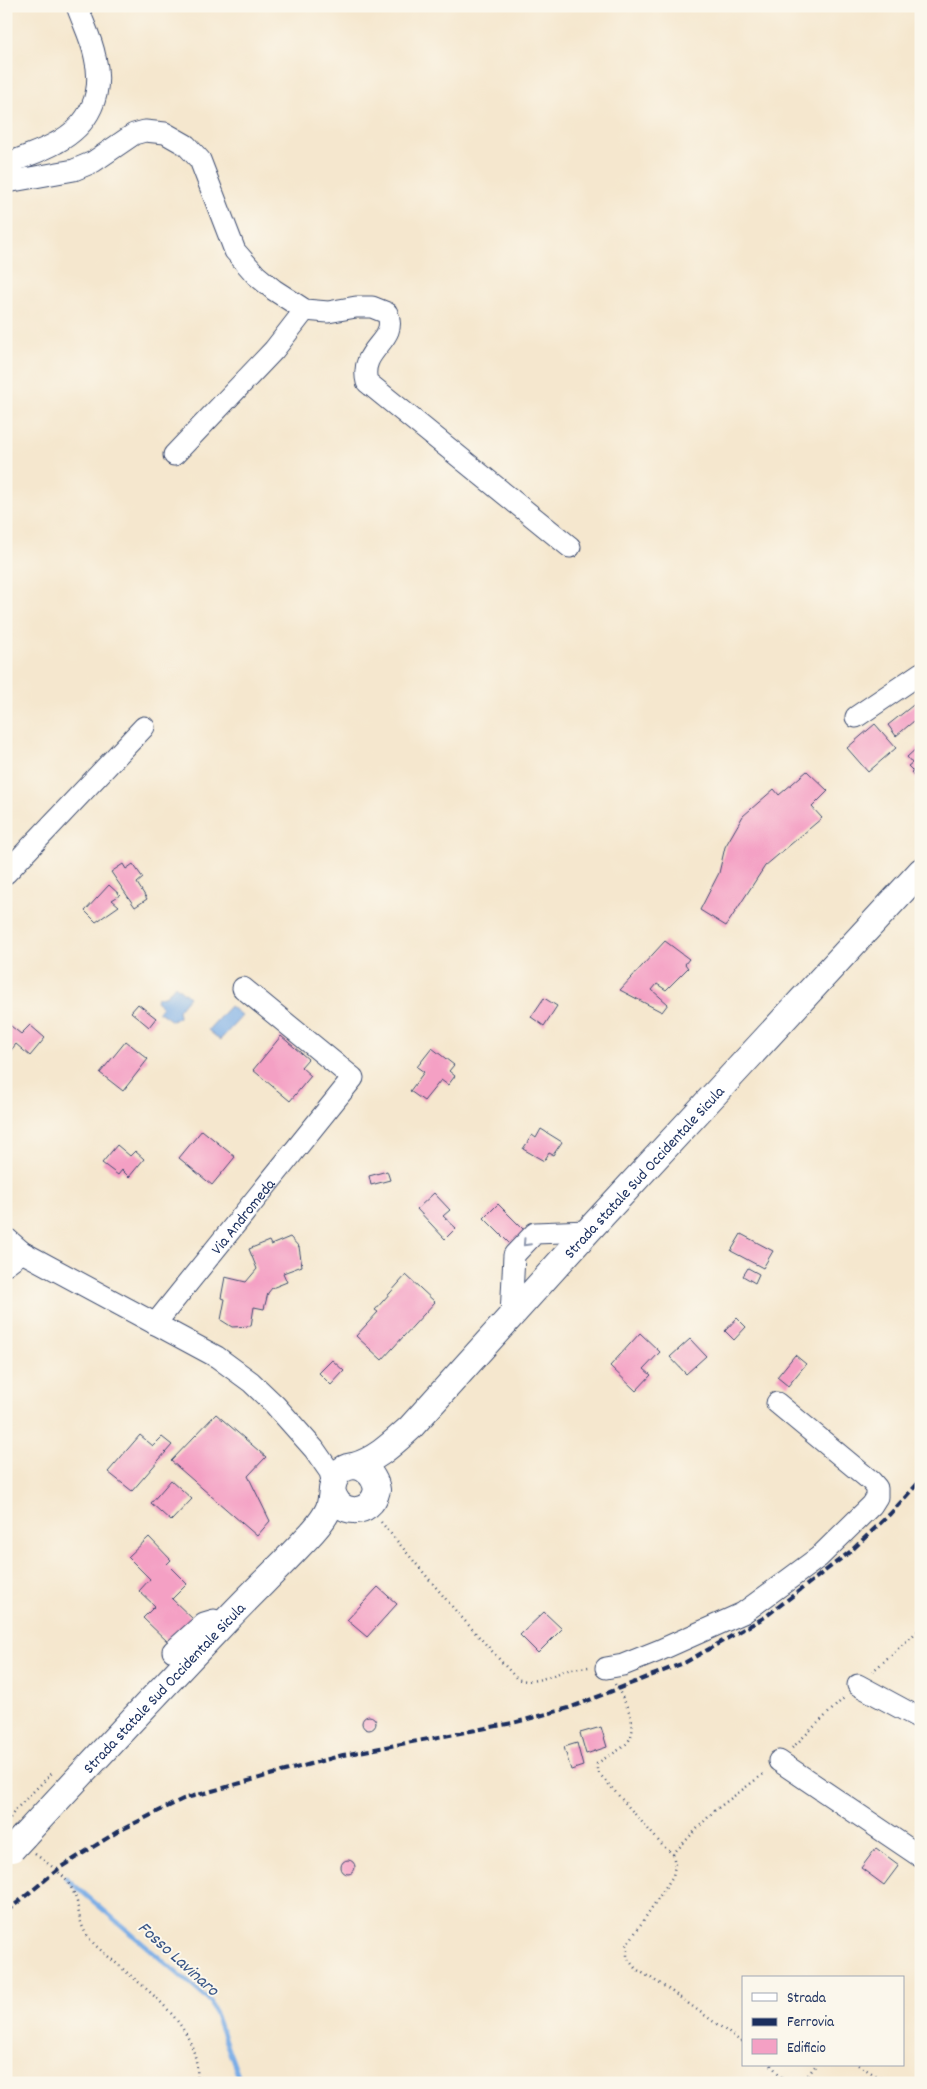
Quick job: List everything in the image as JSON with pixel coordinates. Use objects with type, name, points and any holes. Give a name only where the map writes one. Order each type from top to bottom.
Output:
[{"type":"main road","name":"Strada statale Sud Occidentale Sicula","points":[[410,1428],[588,1231],[921,871]]},
{"type":"main road","points":[[305,1540],[323,1519],[342,1476],[380,1455],[410,1428]]},
{"type":"main road","points":[[305,1540],[328,1523],[366,1502],[386,1463],[410,1428]]},
{"type":"main road","points":[[342,1476],[364,1468],[372,1475],[366,1502]]},
{"type":"main road","points":[[342,1476],[336,1500],[339,1504],[366,1502]]},
{"type":"main road","name":"Strada statale Sud Occidentale Sicula","points":[[14,1847],[222,1625],[305,1540]]},
{"type":"street","points":[[6,164],[56,144],[72,133],[92,109],[97,94],[95,56],[77,6]]},
{"type":"street","points":[[6,178],[13,181],[74,170],[93,162],[134,134],[146,131],[165,133],[186,145],[200,160],[236,251],[256,275],[291,302],[305,310],[328,312],[356,307],[372,307],[387,313],[391,320],[390,330],[367,360],[364,371],[367,382],[570,547]]},
{"type":"street","points":[[174,455],[274,350],[305,310]]},
{"type":"street","points":[[856,716],[921,672]]},
{"type":"street","points":[[6,873],[144,727]]},
{"type":"street","name":"Via Andromeda","points":[[154,1324],[353,1078],[243,988]]},
{"type":"street","points":[[511,1316],[514,1255],[535,1233],[588,1231]]},
{"type":"street","points":[[12,1252],[217,1357],[251,1382],[275,1404],[314,1449],[342,1476]]},
{"type":"street","points":[[606,1668],[623,1665],[649,1655],[743,1612],[819,1557],[872,1505],[877,1497],[877,1488],[870,1480],[778,1403]]},
{"type":"street","points":[[173,1651],[204,1622],[214,1620],[222,1625]]},
{"type":"street","points":[[858,1685],[921,1719]]},
{"type":"street","points":[[779,1761],[921,1856]]},
{"type":"path","points":[[366,1502],[455,1610],[517,1679],[525,1682],[535,1681],[570,1669],[596,1666],[606,1668],[619,1690],[632,1720],[632,1734],[626,1744],[597,1764],[597,1771],[663,1846],[673,1854],[675,1865],[673,1876],[627,1945],[627,1958],[636,1969],[667,1988],[742,2042]]},
{"type":"path","points":[[673,1854],[714,1810],[779,1761],[921,1628]]},
{"type":"path","points":[[66,1878],[76,1900],[81,1925],[87,1936],[161,2001],[179,2022],[189,2039],[196,2058],[197,2083]]},
{"type":"path","points":[[772,2066],[787,2083]]},
{"type":"path","points":[[802,2083],[815,2066]]},
{"type":"path","points":[[860,2066],[889,2083]]},
{"type":"water","points":[[175,985],[189,997],[178,1010],[179,1017],[172,1021],[158,1011],[162,1006],[156,1001],[157,998],[167,995]]},
{"type":"water","points":[[230,1006],[242,1016],[220,1040],[208,1030]]},
{"type":"building","points":[[917,702],[921,707],[921,728],[914,721],[896,736],[888,725]]},
{"type":"building","points":[[875,724],[896,748],[868,772],[847,748]]},
{"type":"building","points":[[919,746],[921,749],[921,784],[911,772],[913,771],[908,766],[912,763],[907,757]]},
{"type":"building","points":[[807,771],[828,791],[812,807],[822,818],[765,866],[726,926],[700,910],[719,873],[725,847],[743,816],[774,789],[779,795]]},
{"type":"building","points":[[123,864],[126,869],[133,864],[143,878],[137,883],[147,899],[135,907],[111,872]]},
{"type":"building","points":[[109,885],[120,895],[112,900],[119,906],[96,922],[85,911]]},
{"type":"building","points":[[665,941],[689,959],[685,964],[688,968],[666,990],[657,984],[652,990],[668,1004],[662,1012],[620,990]]},
{"type":"building","points":[[544,998],[557,1006],[544,1026],[531,1017]]},
{"type":"building","points":[[138,1004],[156,1018],[149,1027],[131,1012]]},
{"type":"building","points":[[6,1022],[21,1034],[30,1025],[45,1038],[30,1056],[16,1044],[8,1054],[6,1052]]},
{"type":"building","points":[[281,1036],[308,1059],[301,1067],[311,1076],[290,1101],[253,1070]]},
{"type":"building","points":[[126,1041],[148,1059],[123,1091],[100,1073]]},
{"type":"building","points":[[432,1048],[454,1065],[449,1071],[455,1076],[448,1085],[441,1080],[424,1101],[410,1091],[424,1072],[417,1067]]},
{"type":"building","points":[[541,1129],[562,1142],[553,1155],[549,1153],[544,1161],[523,1149],[532,1135],[536,1138]]},
{"type":"building","points":[[202,1130],[235,1157],[212,1185],[179,1158]]},
{"type":"building","points":[[117,1145],[130,1156],[135,1151],[144,1159],[129,1177],[122,1170],[118,1175],[102,1163]]},
{"type":"building","points":[[387,1171],[390,1180],[371,1185],[369,1176]]},
{"type":"building","points":[[434,1193],[450,1210],[443,1216],[456,1228],[445,1239],[417,1209]]},
{"type":"building","points":[[498,1204],[538,1244],[524,1258],[484,1218]]},
{"type":"building","points":[[741,1234],[773,1251],[763,1268],[731,1251]]},
{"type":"building","points":[[290,1237],[299,1247],[302,1266],[283,1273],[287,1282],[272,1288],[268,1293],[264,1309],[254,1307],[251,1326],[232,1327],[221,1320],[225,1299],[221,1298],[225,1277],[246,1282],[257,1269],[249,1249],[269,1241],[271,1245]]},
{"type":"building","points":[[748,1268],[759,1274],[755,1283],[743,1276]]},
{"type":"building","points":[[406,1275],[435,1302],[382,1360],[356,1336],[378,1312],[375,1310]]},
{"type":"building","points":[[737,1318],[746,1327],[734,1340],[725,1331]]},
{"type":"building","points":[[640,1333],[660,1352],[644,1369],[651,1375],[636,1391],[610,1366]]},
{"type":"building","points":[[690,1339],[706,1356],[686,1374],[670,1357]]},
{"type":"building","points":[[795,1355],[806,1364],[788,1386],[777,1377]]},
{"type":"building","points":[[332,1360],[344,1371],[331,1385],[319,1373]]},
{"type":"building","points":[[216,1414],[266,1457],[248,1476],[270,1521],[257,1536],[171,1461]]},
{"type":"building","points":[[140,1435],[153,1446],[162,1437],[172,1445],[132,1491],[108,1472]]},
{"type":"building","points":[[171,1480],[192,1499],[171,1521],[151,1503]]},
{"type":"building","points":[[149,1537],[171,1560],[167,1564],[187,1584],[172,1599],[194,1620],[170,1644],[143,1618],[155,1606],[139,1591],[150,1579],[128,1557]]},
{"type":"building","points":[[378,1587],[397,1604],[367,1637],[347,1620]]},
{"type":"building","points":[[544,1612],[562,1629],[538,1653],[520,1635]]},
{"type":"building","points":[[369,1716],[374,1718],[376,1723],[374,1728],[369,1730],[364,1728],[362,1723],[364,1718]]},
{"type":"building","points":[[601,1727],[607,1747],[586,1754],[580,1733]]},
{"type":"building","points":[[577,1743],[583,1766],[571,1770],[564,1747]]},
{"type":"building","points":[[876,1848],[899,1865],[884,1885],[861,1868]]},
{"type":"building","points":[[348,1860],[353,1862],[355,1867],[353,1872],[348,1874],[343,1872],[341,1867],[343,1862]]},
{"type":"waterway","name":"Fosso Lavinaro","points":[[66,1878],[211,2002],[239,2078],[238,2083]]},
{"type":"railway","points":[[6,1912],[61,1867],[117,1832],[183,1799],[343,1755],[513,1723],[569,1708],[686,1662],[765,1617],[851,1551],[890,1514],[921,1480]]}]
